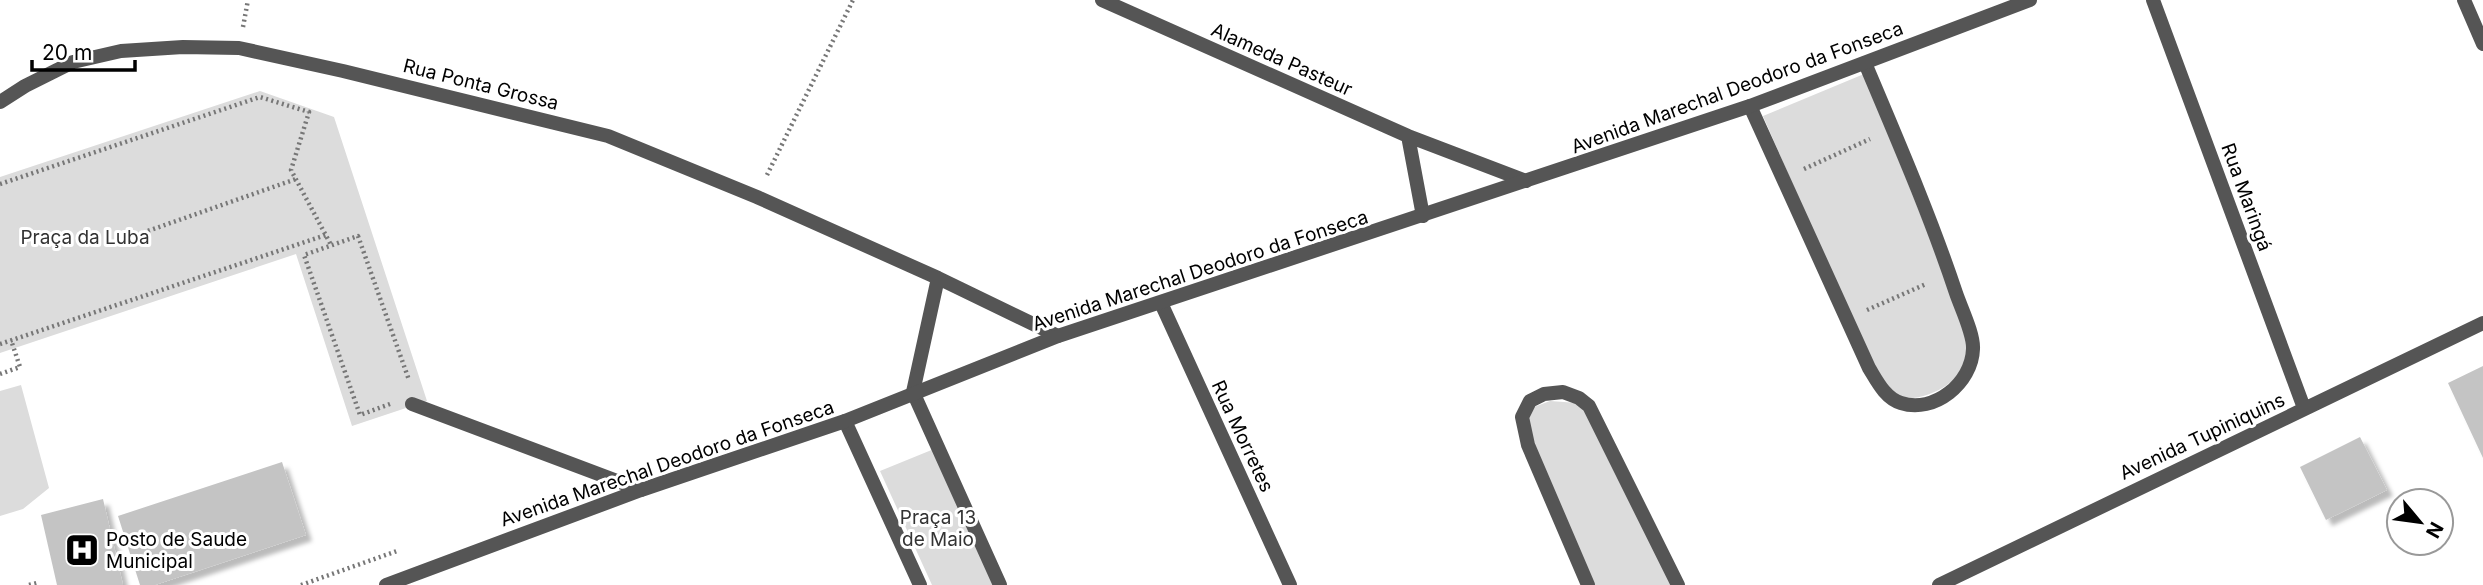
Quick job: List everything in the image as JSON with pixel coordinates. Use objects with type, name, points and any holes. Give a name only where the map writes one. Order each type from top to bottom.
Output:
[{"type":"street","name":"Alameda Pasteur","points":[[1102,0],[1408,135],[1526,181]]},
{"type":"street","name":"Avenida Marechal Deodoro da Fonseca","points":[[386,585],[641,490],[845,421],[1058,336],[1750,106],[2030,0]]},
{"type":"street","name":"Rua Maringá","points":[[2153,0],[2304,408]]},
{"type":"street","points":[[2464,0],[2483,44]]},
{"type":"street","name":"Rua Ponta Grossa","points":[[0,102],[73,62],[121,51],[183,47],[239,48],[493,106],[608,136],[757,197],[938,278],[1058,336]]},
{"type":"street","points":[[1750,106],[1869,368],[1884,391],[1901,403],[1926,404],[1946,397],[1965,376],[1973,349],[1950,275],[1865,63]]},
{"type":"street","points":[[1408,135],[1423,216]]},
{"type":"street","points":[[938,278],[914,392],[1000,585]]},
{"type":"street","name":"Rua Morretes","points":[[1161,303],[1290,585]]},
{"type":"street","name":"Avenida Tupiniquins","points":[[1939,585],[2483,323]]},
{"type":"street","points":[[1588,585],[1528,445],[1521,417],[1530,401],[1544,394],[1563,392],[1579,398],[1589,407],[1678,585]]},
{"type":"street","points":[[412,404],[641,490]]},
{"type":"street","points":[[845,421],[920,585]]},
{"type":"path","points":[[757,197],[853,0]]},
{"type":"path","points":[[0,184],[260,97],[309,112],[291,170],[331,245]]},
{"type":"path","points":[[1781,178],[1893,128]]},
{"type":"path","points":[[122,240],[296,178]]},
{"type":"path","points":[[0,344],[326,235]]},
{"type":"path","points":[[392,403],[360,415],[304,255],[358,236],[410,383]]},
{"type":"path","points":[[1846,318],[1950,275]]},
{"type":"path","points":[[0,374],[20,366],[11,340]]},
{"type":"path","points":[[29,585],[37,583],[36,585]]},
{"type":"green space","points":[[1864,74],[1968,333],[1966,356],[1957,375],[1933,393],[1913,398],[1903,399],[1877,378],[1763,116]]},
{"type":"green space","name":"Praça da Luba","points":[[260,91],[334,117],[427,401],[352,426],[296,254],[0,353],[0,177]]},
{"type":"green space","points":[[21,385],[49,488],[23,509],[0,516],[0,391]]},
{"type":"green space","points":[[1550,401],[1578,403],[1587,413],[1672,585],[1595,585],[1532,443],[1526,421],[1534,407]]},
{"type":"green space","name":"Praça 13 de Maio","points":[[934,449],[996,585],[932,585],[880,471]]},
{"type":"building","points":[[2483,366],[2483,458],[2448,383]]},
{"type":"building","points":[[2360,437],[2385,487],[2385,491],[2326,520],[2300,467]]},
{"type":"building","points":[[282,462],[306,535],[155,585],[140,585],[118,516]]},
{"type":"building","name":"Posto de Saude Municipal","points":[[103,499],[123,585],[57,585],[41,515]]},
{"type":"place","name":"Posto de Saude Municipal","points":[[82,550]]}]
